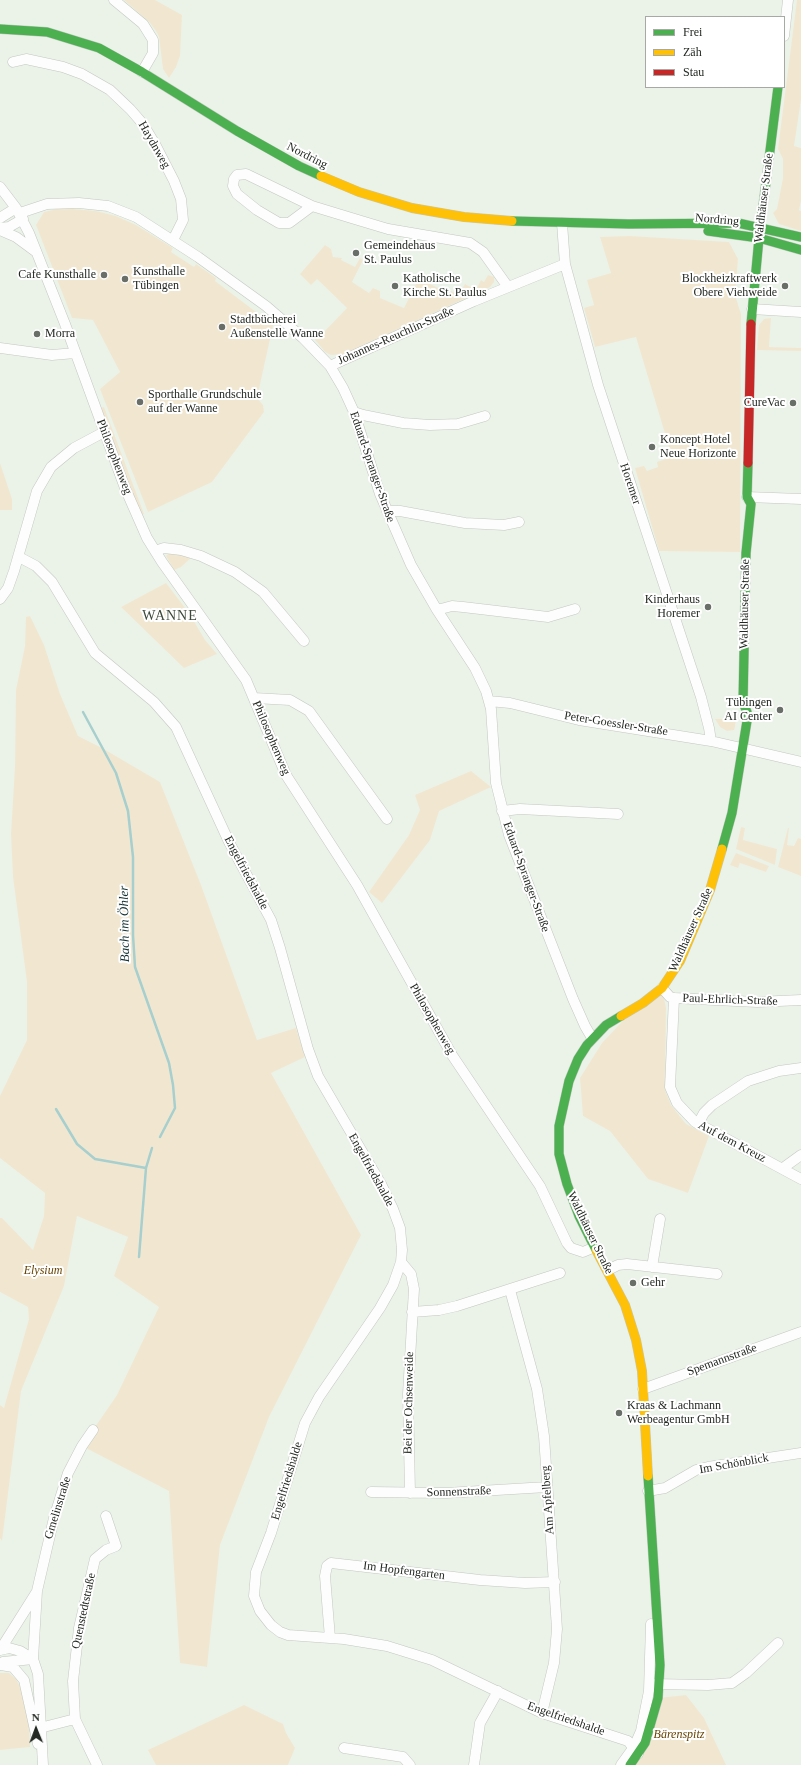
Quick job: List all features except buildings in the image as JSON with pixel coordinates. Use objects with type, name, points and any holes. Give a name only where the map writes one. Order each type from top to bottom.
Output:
[{"type":"street","points":[[114,0],[143,24],[153,40],[153,53],[142,72]]},
{"type":"street","points":[[785,27],[788,0]]},
{"type":"street","name":"Nordring","points":[[0,29],[36,31],[66,36],[99,48],[142,72],[237,131],[284,158],[327,179],[369,195],[412,208],[464,218],[562,224],[738,223],[760,226],[801,237]]},
{"type":"street","name":"Haydnweg","points":[[12,62],[26,59],[63,67],[82,74],[110,90],[130,109],[143,124],[155,144],[178,192],[183,210],[183,220],[173,240]]},
{"type":"street","name":"Waldhäuser Straße","points":[[630,1765],[638,1749],[641,1731],[654,1684],[651,1611],[654,1590],[643,1389],[639,1353],[633,1328],[625,1305],[579,1216],[566,1184],[559,1154],[558,1140],[560,1116],[569,1081],[582,1053],[592,1038],[606,1025],[643,1003],[662,988],[680,961],[710,890],[729,825],[747,721],[747,712],[743,703],[746,553],[751,504],[747,497],[752,309],[760,226],[778,88]]},
{"type":"street","points":[[312,206],[289,223],[279,223],[257,210],[237,194],[233,186],[234,179],[237,176],[246,174],[312,206],[388,229],[462,241],[475,246],[487,257],[508,287]]},
{"type":"street","name":"Philosophenweg","points":[[0,187],[20,214],[37,252],[138,519],[155,551],[233,661],[254,698],[278,761],[286,775],[357,885],[452,1054],[540,1186],[567,1243],[571,1248],[583,1252],[595,1247]]},
{"type":"street","name":"Eduard-Spranger-Straße","points":[[20,214],[47,204],[62,203],[96,204],[120,209],[173,240],[266,306],[303,338],[330,366],[343,388],[354,412],[387,511],[411,565],[437,610],[475,668],[489,701],[495,774],[502,811],[514,849],[540,918],[580,1017],[592,1038]]},
{"type":"street","points":[[0,218],[20,214]]},
{"type":"street","points":[[0,229],[10,227],[20,214]]},
{"type":"street","name":"Horemer","points":[[562,224],[565,264],[598,384],[701,698],[711,741]]},
{"type":"street","name":"Nordring","points":[[629,224],[759,238],[801,250]]},
{"type":"street","points":[[0,229],[16,237],[37,252]]},
{"type":"street","name":"Johannes-Reuchlin-Straße","points":[[330,366],[508,287],[565,264]]},
{"type":"street","points":[[752,309],[801,312]]},
{"type":"street","points":[[0,348],[52,355],[75,353]]},
{"type":"street","points":[[354,412],[403,423],[430,425],[458,424],[485,416]]},
{"type":"street","points":[[0,599],[11,580],[19,557],[37,491],[51,467],[74,448],[104,432]]},
{"type":"street","points":[[747,497],[801,499]]},
{"type":"street","points":[[387,511],[400,511],[465,523],[504,525],[519,522]]},
{"type":"street","points":[[155,551],[164,548],[178,549],[201,556],[236,572],[263,592],[304,641]]},
{"type":"street","name":"Engelfriedshalde","points":[[19,557],[35,566],[52,582],[95,653],[154,702],[167,715],[183,741],[229,842],[271,920],[308,1049],[318,1076],[381,1184],[393,1209],[402,1238],[398,1274],[387,1296],[319,1397],[305,1423],[254,1582],[254,1596],[260,1611],[280,1632],[297,1636],[330,1638],[387,1646],[420,1655],[542,1713],[619,1737],[628,1741],[638,1749]]},
{"type":"street","points":[[437,610],[444,607],[457,606],[548,617],[575,609]]},
{"type":"street","points":[[254,698],[290,700],[309,711],[387,819]]},
{"type":"street","name":"Peter-Goessler-Straße","points":[[489,701],[510,703],[579,720],[711,741],[742,749]]},
{"type":"street","points":[[742,749],[801,762]]},
{"type":"street","points":[[502,811],[520,809],[618,814]]},
{"type":"street","name":"Paul-Ehrlich-Straße","points":[[662,988],[670,997],[674,998],[757,1002],[801,1000]]},
{"type":"street","name":"Auf dem Kreuz","points":[[674,998],[670,1087],[677,1103],[698,1124],[801,1179]]},
{"type":"street","points":[[698,1124],[704,1113],[712,1105],[748,1081],[779,1071],[801,1068]]},
{"type":"street","points":[[782,1168],[801,1155]]},
{"type":"street","points":[[652,1267],[660,1219]]},
{"type":"street","name":"Bei der Ochsenweide","points":[[400,1262],[411,1274],[414,1281],[408,1401],[410,1493]]},
{"type":"street","points":[[608,1270],[618,1265],[626,1264],[717,1274]]},
{"type":"street","points":[[412,1312],[439,1310],[457,1306],[560,1273]]},
{"type":"street","name":"Am Apfelberg","points":[[510,1290],[539,1397],[547,1487],[554,1582],[556,1645],[554,1663],[542,1713]]},
{"type":"street","name":"Spemannstraße","points":[[643,1389],[801,1332]]},
{"type":"street","name":"Gmelinstraße","points":[[38,1729],[38,1674],[33,1659],[37,1591],[54,1518],[68,1473],[82,1446],[93,1430]]},
{"type":"street","name":"Im Schönblick","points":[[648,1491],[665,1488],[696,1470],[708,1467],[801,1453]]},
{"type":"street","name":"Sonnenstraße","points":[[371,1492],[410,1493],[547,1487]]},
{"type":"street","name":"Quenstedtstraße","points":[[97,1765],[75,1719],[73,1681],[76,1642],[95,1559],[106,1550],[116,1546],[106,1516]]},
{"type":"street","name":"Im Hopfengarten","points":[[330,1638],[325,1576],[327,1566],[331,1563],[480,1580],[525,1583],[554,1582]]},
{"type":"street","name":"Gmelinstraße","points":[[0,1650],[37,1591]]},
{"type":"street","points":[[654,1684],[724,1685],[732,1683],[746,1673],[778,1643]]},
{"type":"street","points":[[0,1650],[9,1648],[20,1651],[33,1659]]},
{"type":"street","points":[[0,1664],[33,1659]]},
{"type":"street","name":"Gmelinstraße","points":[[0,1664],[13,1668],[24,1680],[38,1729],[43,1760]]},
{"type":"street","points":[[474,1765],[480,1723],[498,1691]]},
{"type":"street","points":[[38,1729],[75,1719]]},
{"type":"street","points":[[344,1748],[403,1757],[410,1765]]},
{"type":"street","name":"Waldhäuser Straße","points":[[621,1765],[638,1749]]},
{"type":"green space","points":[[124,0],[155,0],[182,15],[180,56],[176,67],[169,78],[163,69],[159,37],[156,31],[150,23]]},
{"type":"green space","points":[[797,0],[801,0],[801,100],[794,146],[801,148],[801,201],[799,210],[801,211],[801,231],[779,224],[773,213],[777,209],[783,178],[783,159],[778,149]]},
{"type":"green space","points":[[74,205],[74,209],[96,211],[116,216],[136,225],[173,248],[171,252],[194,267],[196,264],[216,278],[215,281],[260,315],[262,313],[274,321],[257,398],[263,405],[264,412],[212,482],[148,512],[100,389],[120,372],[93,320],[72,318],[36,225],[44,212]]},
{"type":"green space","points":[[630,236],[729,242],[738,259],[735,295],[741,314],[740,552],[659,551],[635,468],[644,466],[647,471],[658,467],[657,462],[672,457],[636,337],[595,347],[584,308],[594,305],[587,280],[611,273],[600,237]]},
{"type":"green space","points":[[325,245],[331,249],[333,257],[342,258],[341,260],[355,267],[360,258],[363,260],[352,282],[369,293],[373,288],[380,291],[380,298],[404,308],[416,284],[405,279],[408,273],[450,294],[451,291],[459,295],[465,284],[476,290],[481,280],[484,282],[488,275],[494,277],[494,282],[490,287],[344,354],[331,355],[325,352],[313,337],[318,333],[321,335],[347,308],[317,279],[311,285],[300,274]]},
{"type":"green space","points":[[771,318],[769,347],[801,348],[801,351],[757,350],[759,325],[764,319]]},
{"type":"green space","points":[[104,407],[144,514],[141,515],[101,408]]},
{"type":"green space","points":[[0,463],[12,499],[12,510],[0,510]]},
{"type":"green space","points":[[170,552],[193,556],[181,567],[174,570],[166,556]]},
{"type":"green space","points":[[166,583],[189,613],[205,640],[217,654],[184,668],[121,607]]},
{"type":"green space","name":"Elysium","points":[[30,616],[44,645],[60,694],[78,736],[102,748],[160,782],[201,885],[257,1040],[296,1028],[305,1057],[271,1073],[361,1235],[269,1417],[220,1545],[207,1667],[180,1663],[169,1491],[82,1446],[117,1395],[159,1307],[114,1276],[128,1237],[77,1216],[64,1286],[21,1391],[2,1541],[0,1538],[0,1405],[4,1408],[29,1319],[28,1307],[0,1292],[0,1218],[2,1218],[33,1250],[44,1216],[45,1193],[0,1158],[0,1096],[27,1040],[27,982],[13,877],[11,834],[15,766],[16,690],[25,646],[26,617]]},
{"type":"green space","points":[[715,719],[736,719],[734,730],[727,731],[720,727]]},
{"type":"green space","points":[[471,771],[491,787],[439,811],[430,840],[382,903],[369,892],[409,835],[420,810],[415,795]]},
{"type":"green space","points":[[741,827],[745,828],[743,840],[777,849],[775,865],[736,849]]},
{"type":"green space","points":[[788,828],[787,845],[794,846],[798,838],[801,839],[801,876],[778,867]]},
{"type":"green space","points":[[736,853],[769,866],[766,872],[740,863],[738,868],[730,865]]},
{"type":"green space","points":[[662,988],[666,1008],[665,1090],[671,1105],[686,1124],[709,1136],[688,1193],[648,1179],[610,1131],[583,1116],[580,1078],[602,1043],[635,1008]]},
{"type":"green space","points":[[0,1673],[9,1673],[16,1679],[21,1689],[29,1725],[30,1747],[0,1750]]},
{"type":"green space","name":"Bärenspitz","points":[[686,1695],[704,1718],[726,1765],[630,1765],[658,1698]]},
{"type":"green space","points":[[244,1705],[283,1724],[286,1733],[295,1748],[288,1765],[156,1765],[148,1750]]},
{"type":"waterway","name":"Bach im Öhler","points":[[83,712],[116,773],[128,811],[133,857],[133,935],[135,967],[169,1063],[173,1085],[175,1108],[160,1137]]},
{"type":"waterway","points":[[56,1109],[77,1144],[95,1159],[146,1168]]},
{"type":"waterway","name":"Bach im Öhler","points":[[139,1257],[146,1168],[152,1148]]},
{"type":"traffic: fast","points":[[0,29],[47,32],[99,48],[142,72],[237,131],[299,166],[321,176]]},
{"type":"traffic: fast","points":[[751,324],[759,238],[778,88]]},
{"type":"traffic: fast","points":[[512,221],[629,224],[738,223],[801,237]]},
{"type":"traffic: fast","points":[[708,231],[759,238],[801,250]]},
{"type":"traffic: fast","points":[[722,849],[732,813],[747,721],[747,712],[743,703],[746,553],[751,504],[747,497],[748,463]]},
{"type":"traffic: fast","points":[[596,1250],[579,1216],[567,1184],[559,1154],[559,1126],[569,1081],[578,1059],[587,1045],[606,1025],[621,1016]]},
{"type":"traffic: fast","points":[[630,1765],[645,1743],[658,1698],[660,1665],[648,1476]]},
{"type":"traffic: slow","points":[[321,176],[359,192],[412,208],[464,217],[512,221]]},
{"type":"traffic: slow","points":[[621,1016],[643,1003],[662,988],[680,961],[710,890],[722,849]]},
{"type":"traffic: slow","points":[[596,1250],[625,1305],[636,1340],[642,1371],[648,1476]]},
{"type":"traffic: jam","points":[[748,463],[751,324]]},
{"type":"place","name":"Gemeindehaus St. Paulus","points":[[356,253]]},
{"type":"place","name":"Cafe Kunsthalle","points":[[104,275]]},
{"type":"place","name":"Kunsthalle Tübingen","points":[[125,279]]},
{"type":"place","name":"Katholische Kirche St. Paulus","points":[[395,286]]},
{"type":"place","name":"Blockheizkraftwerk Obere Viehweide","points":[[785,286]]},
{"type":"place","name":"Stadtbücherei Außenstelle Wanne","points":[[222,327]]},
{"type":"place","name":"Morra","points":[[37,334]]},
{"type":"place","name":"Sporthalle Grundschule auf der Wanne","points":[[140,402]]},
{"type":"place","name":"CureVac","points":[[793,403]]},
{"type":"place","name":"Koncept Hotel Neue Horizonte","points":[[652,447]]},
{"type":"place","name":"Kinderhaus Horemer","points":[[708,607]]},
{"type":"place","name":"Tübingen AI Center","points":[[780,710]]},
{"type":"place","name":"Gehr","points":[[633,1283]]},
{"type":"place","name":"Kraas & Lachmann Werbeagentur GmbH","points":[[619,1413]]},
{"type":"district","name":"WANNE","points":[[170,616]]}]
